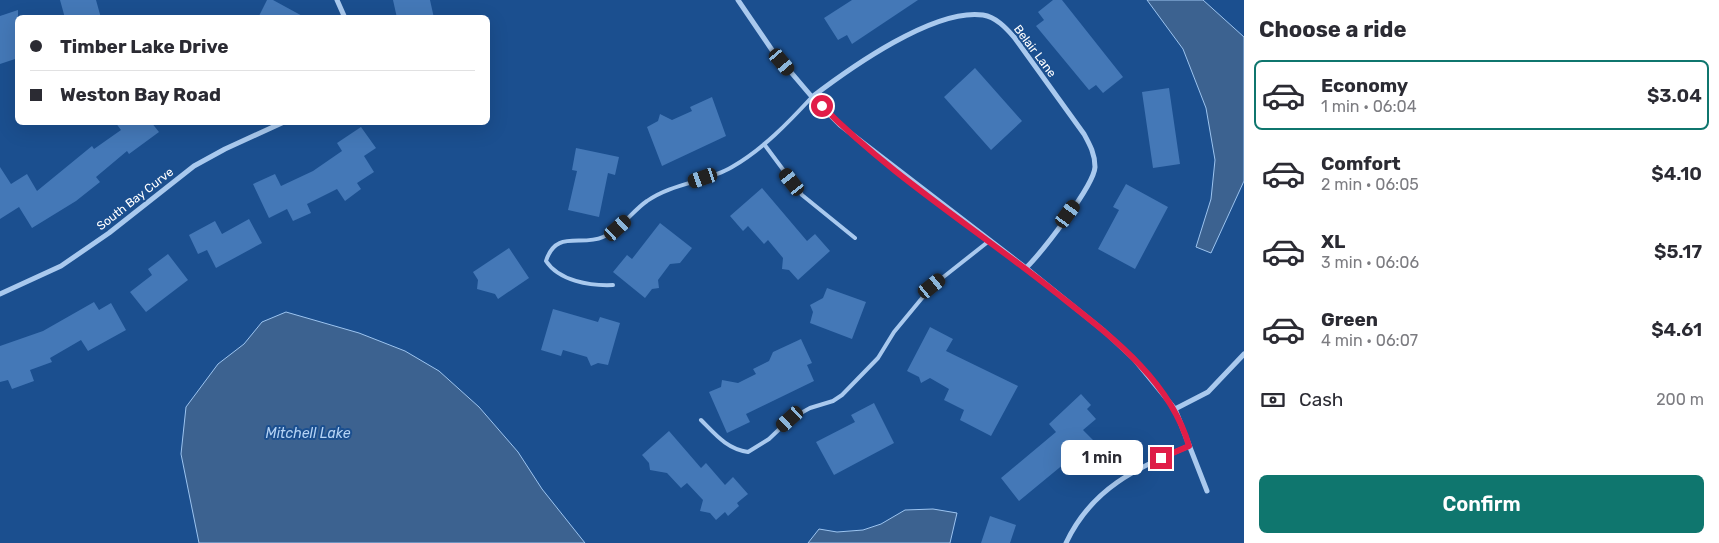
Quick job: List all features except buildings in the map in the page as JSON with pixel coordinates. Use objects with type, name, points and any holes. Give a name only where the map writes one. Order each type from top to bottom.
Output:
[{"type":"street","points":[[337,0],[344,15]]},
{"type":"street","points":[[738,0],[772,50],[812,97],[840,125],[1026,268],[1128,354],[1175,409],[1183,425],[1189,446],[1207,491]]},
{"type":"street","name":"Belair Lane","points":[[812,97],[903,38],[937,21],[984,15],[1001,23],[1014,37],[1084,134],[1094,151],[1095,169],[1088,186],[1037,256],[1026,268]]},
{"type":"street","name":"South Bay Curve","points":[[0,294],[61,266],[109,233],[194,166],[224,149],[277,125]]},
{"type":"street","points":[[1175,409],[1208,392],[1244,354]]},
{"type":"street","points":[[1066,543],[1074,525],[1095,499],[1118,480],[1147,464],[1189,446]]},
{"type":"lane","points":[[613,285],[594,286],[552,270],[546,261],[549,250],[566,239],[603,238],[618,228],[648,200],[689,182],[731,168],[777,134],[812,97]]},
{"type":"lane","points":[[764,144],[802,195],[855,238]]},
{"type":"lane","points":[[701,420],[723,442],[736,450],[748,452],[769,439],[790,419],[810,408],[833,401],[842,395],[878,358],[894,332],[932,286],[990,240]]},
{"type":"water","points":[[1147,0],[1203,0],[1244,37],[1244,181],[1211,253],[1196,247],[1211,199],[1215,160],[1206,108],[1183,49]]},
{"type":"water","name":"Mitchell Lake","points":[[286,312],[359,333],[405,351],[439,371],[479,407],[518,452],[542,489],[585,543],[199,543],[181,454],[186,407],[218,364],[244,344],[262,322]]},
{"type":"water","points":[[933,509],[957,513],[950,543],[808,543],[819,529],[837,532],[863,530],[881,524],[905,510]]},
{"type":"route","points":[[822,106],[840,125],[1026,268],[1134,359],[1175,409],[1183,425],[1189,446],[1161,458]]}]
